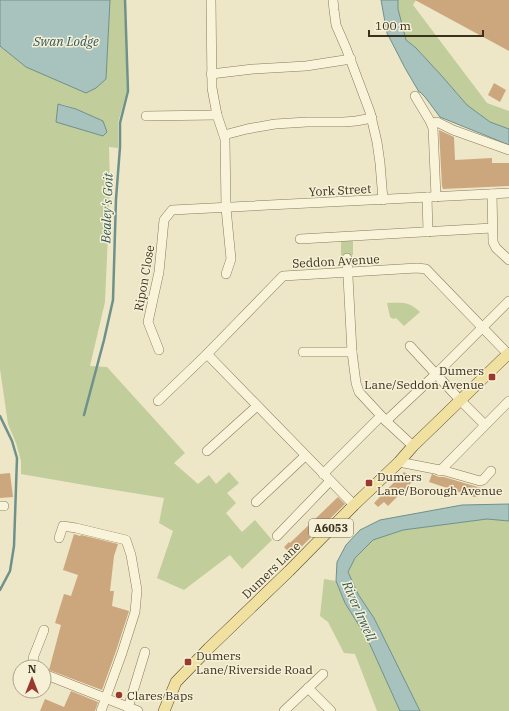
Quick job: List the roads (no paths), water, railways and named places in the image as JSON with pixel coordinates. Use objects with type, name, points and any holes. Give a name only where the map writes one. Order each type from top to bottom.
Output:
[{"type":"main road","name":"Dumers Lane","points":[[164,711],[176,682],[399,462],[413,446],[509,354]]},
{"type":"street","points":[[211,0],[212,88],[217,115],[225,139],[226,208],[231,259],[226,274]]},
{"type":"street","points":[[333,0],[336,25],[351,59],[372,118],[380,163],[383,200]]},
{"type":"street","points":[[212,74],[306,66],[351,59]]},
{"type":"street","points":[[415,96],[433,128],[436,197]]},
{"type":"street","points":[[146,116],[217,115]]},
{"type":"street","points":[[224,135],[275,124],[307,122],[356,122],[372,118]]},
{"type":"street","points":[[432,124],[437,122],[453,130],[509,150]]},
{"type":"street","name":"York Street","points":[[172,210],[509,193]]},
{"type":"street","points":[[492,194],[493,242],[496,248],[509,260]]},
{"type":"street","points":[[427,197],[428,232]]},
{"type":"street","name":"Ripon Close","points":[[159,350],[148,322],[159,272],[164,220],[172,210]]},
{"type":"street","points":[[300,239],[492,228]]},
{"type":"street","points":[[348,258],[352,352],[356,383],[359,392],[413,446]]},
{"type":"street","name":"Seddon Avenue","points":[[158,401],[207,354],[283,276],[417,268],[426,270],[509,354]]},
{"type":"street","points":[[277,536],[327,478],[384,418],[436,374],[509,301]]},
{"type":"street","points":[[410,346],[485,425]]},
{"type":"street","points":[[303,352],[352,352]]},
{"type":"street","points":[[207,354],[354,505]]},
{"type":"street","points":[[440,471],[509,401]]},
{"type":"street","points":[[207,451],[257,406]]},
{"type":"street","points":[[256,502],[305,456]]},
{"type":"street","points":[[399,462],[445,471],[480,481],[483,480],[491,471]]},
{"type":"street","points":[[59,538],[63,526],[83,529],[126,540],[131,555],[137,590],[135,612],[102,711]]},
{"type":"street","points":[[34,659],[44,630]]},
{"type":"street","points":[[128,708],[145,652]]},
{"type":"street","points":[[284,711],[323,674]]},
{"type":"street","points":[[52,677],[138,711]]},
{"type":"street","points":[[308,688],[331,711]]},
{"type":"water","name":"Swan Lodge","points":[[0,0],[110,0],[106,79],[96,88],[86,93],[26,67],[0,46]]},
{"type":"water","points":[[381,0],[398,0],[398,9],[406,40],[416,48],[467,105],[490,122],[509,129],[509,145],[440,117],[425,97],[419,92],[387,33]]},
{"type":"water","points":[[58,104],[76,109],[103,121],[107,132],[103,136],[56,122]]},
{"type":"water","name":"River Irwell","points":[[509,504],[509,521],[487,519],[403,530],[373,540],[355,558],[348,572],[358,594],[374,618],[420,711],[400,711],[367,638],[345,603],[336,581],[337,562],[346,545],[360,530],[380,520],[462,505]]},
{"type":"waterway","name":"Bealey's Goit","points":[[84,415],[113,300],[120,123],[128,91],[125,0]]},
{"type":"waterway","points":[[0,416],[12,441],[17,458],[14,546],[10,571],[0,590]]},
{"type":"place","name":"Dumers Lane/Seddon Avenue","points":[[492,377]]},
{"type":"place","name":"Dumers Lane/Borough Avenue","points":[[369,483]]},
{"type":"place","name":"Dumers Lane/Riverside Road","points":[[188,662]]},
{"type":"place","name":"Clares Baps","points":[[119,695]]}]
